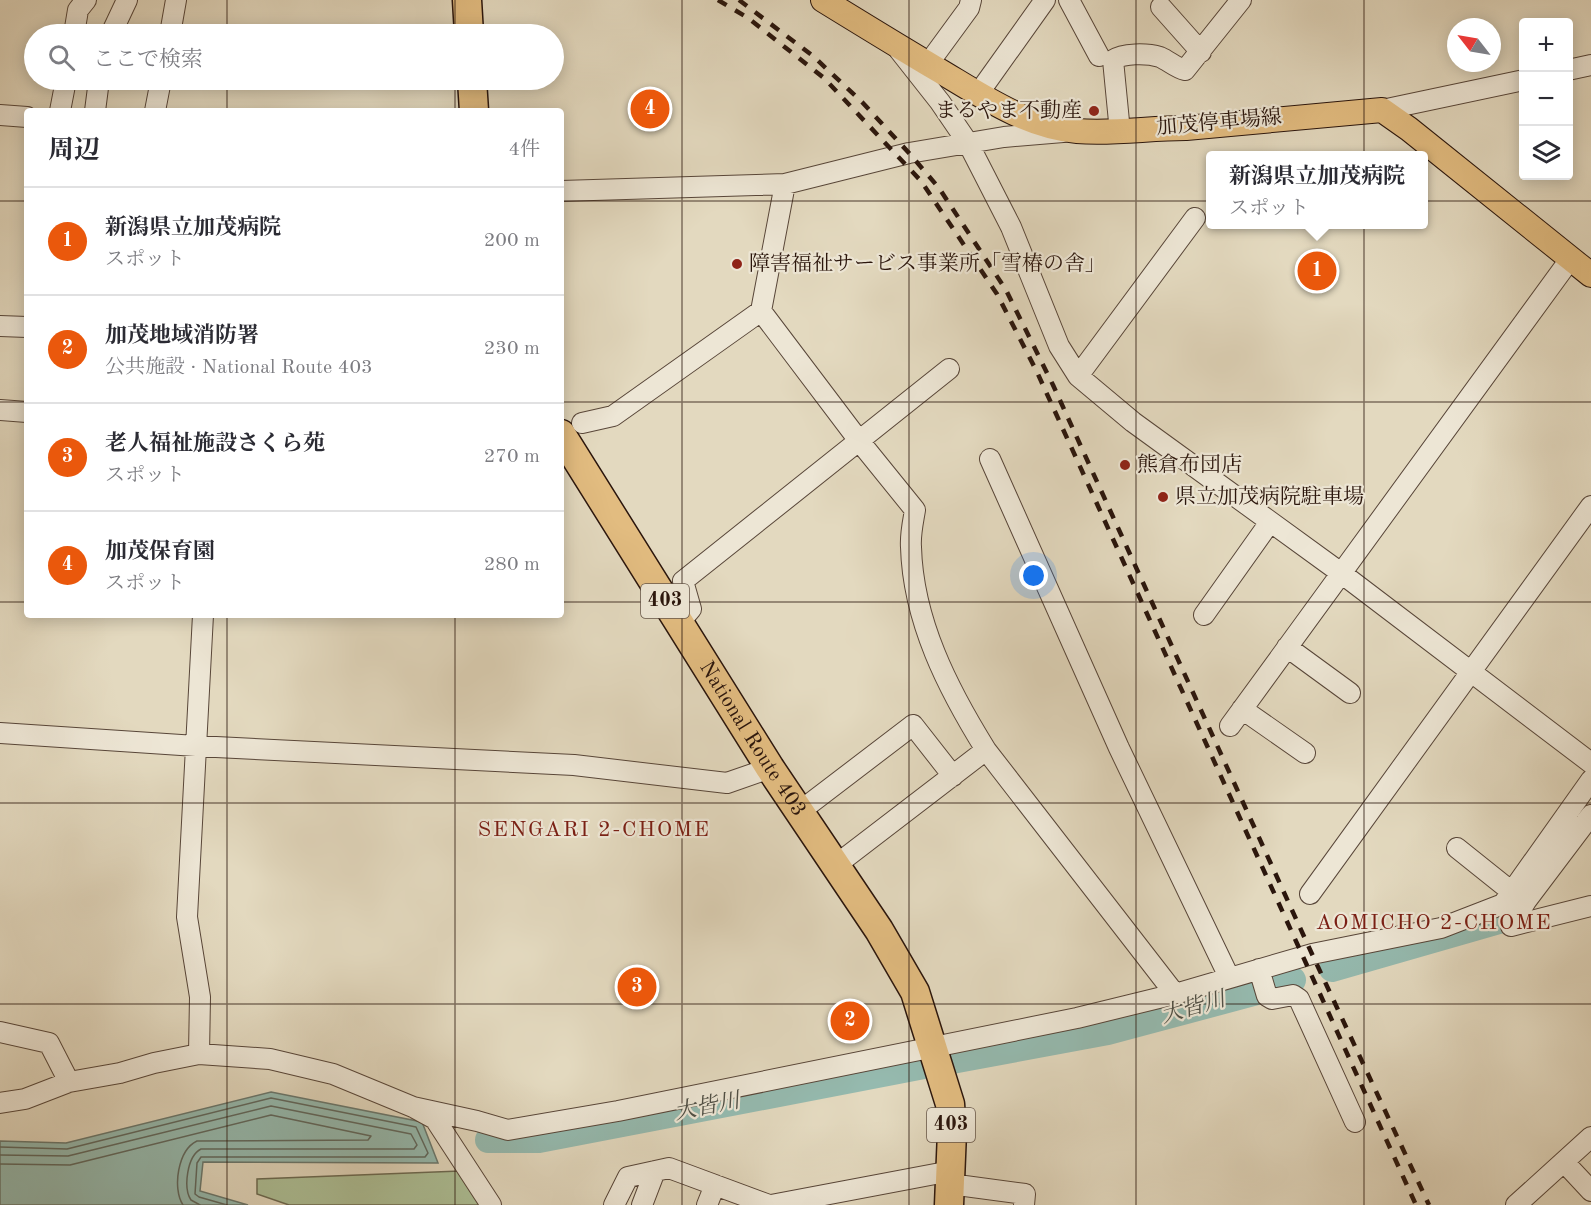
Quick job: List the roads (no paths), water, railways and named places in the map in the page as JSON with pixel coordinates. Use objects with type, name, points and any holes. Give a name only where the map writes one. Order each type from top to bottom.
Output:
[{"type":"highway","points":[[467,0],[468,24]]},
{"type":"highway","points":[[473,90],[474,108]]},
{"type":"highway","name":"National Route 403","points":[[572,428],[678,623],[770,768],[879,930],[915,992],[933,1047]]},
{"type":"highway","name":"403","points":[[933,1047],[950,1104],[959,1190]]},
{"type":"main road","name":"加茂停車場線","points":[[824,0],[978,94],[1021,116],[1076,131],[1120,132],[1382,110]]},
{"type":"main road","points":[[1382,110],[1409,129],[1591,275]]},
{"type":"street","points":[[76,24],[78,10],[86,0]]},
{"type":"street","points":[[116,24],[127,0]]},
{"type":"street","points":[[172,24],[176,0]]},
{"type":"street","points":[[928,64],[969,8],[971,0]]},
{"type":"street","points":[[978,94],[1045,0]]},
{"type":"street","points":[[1069,0],[1099,56]]},
{"type":"street","points":[[1120,132],[1113,60],[1144,54],[1158,57],[1185,70],[1240,0]]},
{"type":"street","points":[[1161,7],[1201,52]]},
{"type":"street","points":[[895,45],[940,102],[968,143],[1011,227],[1059,346],[1078,376],[1132,422],[1341,573],[1591,763]]},
{"type":"street","points":[[1573,69],[1591,65]]},
{"type":"street","points":[[1382,110],[1519,81]]},
{"type":"street","points":[[61,108],[64,90]]},
{"type":"street","points":[[95,108],[98,90]]},
{"type":"street","points":[[156,108],[159,90]]},
{"type":"street","points":[[0,115],[24,117]]},
{"type":"street","points":[[564,191],[784,184],[897,155],[968,143],[1076,131]]},
{"type":"street","points":[[572,428],[613,416],[761,311],[784,184]]},
{"type":"street","points":[[1078,376],[1195,218]]},
{"type":"street","points":[[1230,726],[1571,258]]},
{"type":"street","points":[[761,311],[860,442],[915,510],[911,547],[917,597],[931,645],[959,708],[986,750],[1175,994]]},
{"type":"street","points":[[0,326],[24,327]]},
{"type":"street","points":[[678,623],[691,609],[683,581],[950,369]]},
{"type":"street","points":[[0,410],[24,411]]},
{"type":"street","points":[[990,459],[1119,748],[1229,977]]},
{"type":"street","points":[[1310,894],[1591,506]]},
{"type":"street","points":[[1204,615],[1270,522]]},
{"type":"street","points":[[199,1054],[200,998],[187,917],[203,618]]},
{"type":"street","points":[[1287,646],[1350,693]]},
{"type":"street","points":[[1242,709],[1305,753]]},
{"type":"street","points":[[800,812],[913,725],[953,776]]},
{"type":"street","points":[[0,733],[196,746],[574,765],[727,783],[770,768]]},
{"type":"street","points":[[836,866],[986,750]]},
{"type":"street","points":[[1591,780],[1517,899],[1511,926],[1591,906]]},
{"type":"street","points":[[413,1107],[508,1130],[618,1111],[1077,1018],[1175,994],[1229,977],[1263,980],[1312,954],[1442,928],[1517,899],[1591,815]]},
{"type":"street","points":[[1457,848],[1517,899]]},
{"type":"street","points":[[1263,980],[1267,996],[1272,999],[1293,995],[1299,999],[1355,1122]]},
{"type":"street","points":[[0,1032],[49,1043],[69,1082]]},
{"type":"street","points":[[0,1103],[25,1099],[69,1082],[120,1073],[199,1054],[270,1059],[322,1071],[413,1107],[435,1119],[491,1205]]},
{"type":"street","points":[[1516,1205],[1591,1137]]},
{"type":"street","points":[[1564,1162],[1591,1191]]},
{"type":"street","points":[[614,1205],[628,1177],[669,1168],[770,1205],[959,1190],[1025,1194],[1024,1205]]},
{"type":"street","points":[[642,1205],[656,1171]]},
{"type":"street","points":[[707,1205],[715,1185]]},
{"type":"water","points":[[271,1092],[422,1122],[438,1163],[203,1162],[200,1191],[248,1205],[0,1205],[0,1141],[66,1143]]},
{"type":"waterway","name":"大皆川","points":[[1332,969],[1499,921],[1511,909]]},
{"type":"waterway","name":"大皆川","points":[[952,1061],[1108,1032],[1261,991],[1293,980]]},
{"type":"waterway","name":"大皆川","points":[[488,1140],[539,1140],[924,1066]]},
{"type":"railway","points":[[718,0],[748,18],[824,78],[921,181],[997,294],[1037,372],[1416,1205]]},
{"type":"railway","points":[[739,0],[813,56],[862,102],[909,153],[939,188],[1006,290],[1053,385],[1429,1205]]},
{"type":"place","name":"加茂保育園","points":[[650,109]]},
{"type":"place","name":"まるやま不動産","points":[[1094,111]]},
{"type":"place","name":"障害福祉サービス事業所「雪椿の舎」","points":[[737,264]]},
{"type":"place","name":"新潟県立加茂病院","points":[[1317,271]]},
{"type":"place","name":"熊倉布団店","points":[[1125,465]]},
{"type":"place","name":"県立加茂病院駐車場","points":[[1163,497]]},
{"type":"place","name":"老人福祉施設さくら苑","points":[[637,987]]},
{"type":"place","name":"加茂地域消防署","points":[[850,1021]]},
{"type":"district","name":"SENGARI 2-CHOME","points":[[594,830]]},
{"type":"district","name":"AOMICHO 2-CHOME","points":[[1434,923]]}]
